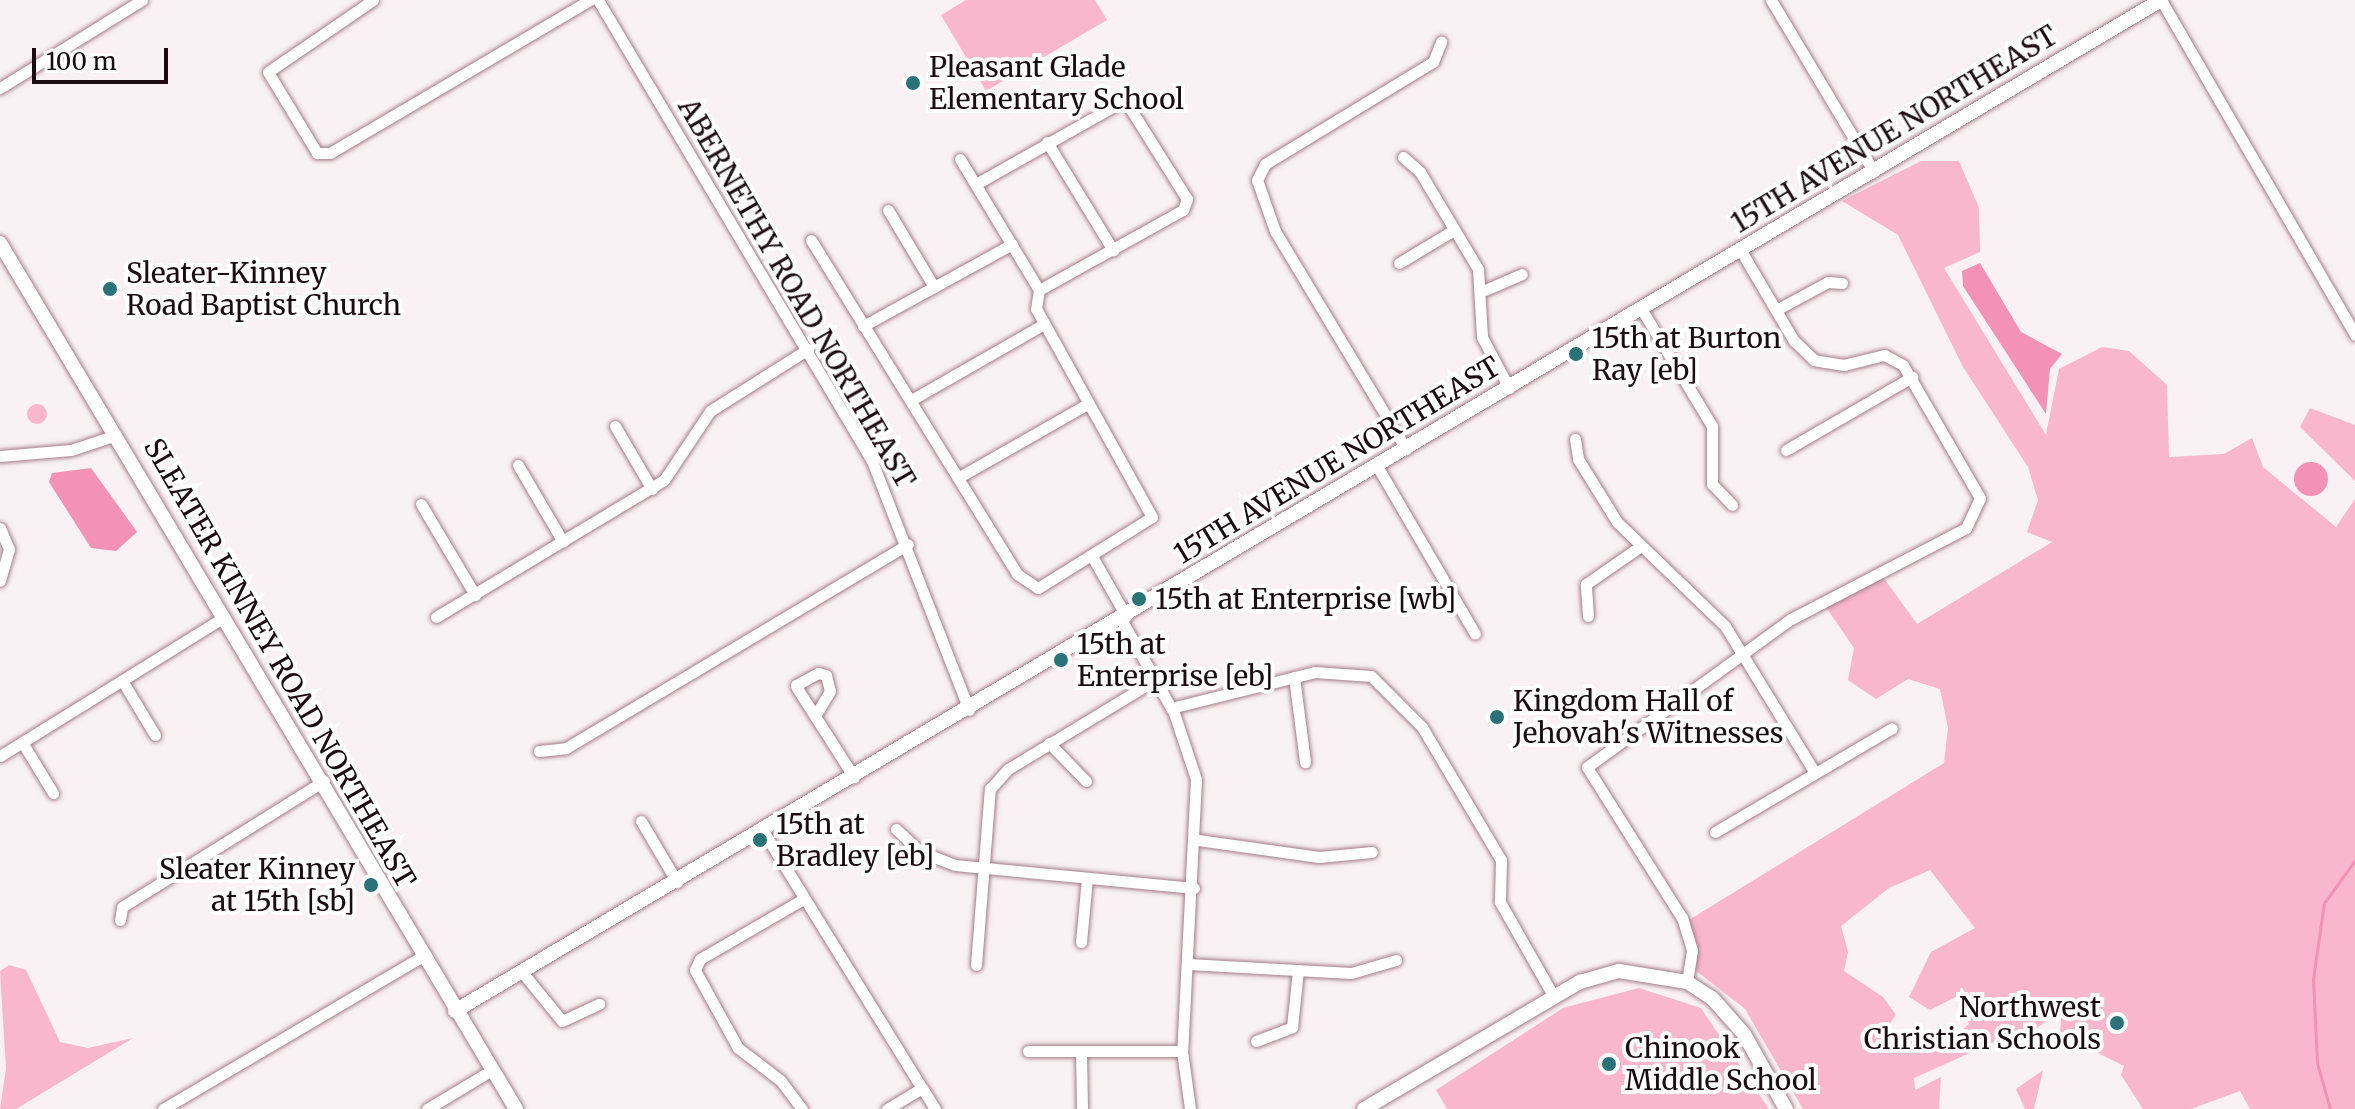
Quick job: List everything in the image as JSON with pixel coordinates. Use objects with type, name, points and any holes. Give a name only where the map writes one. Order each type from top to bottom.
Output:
[{"type":"street","points":[[0,88],[142,0]]},
{"type":"street","points":[[373,0],[268,72],[317,153],[342,146],[590,0]]},
{"type":"street","name":"ABERNETHY ROAD NORTHEAST","points":[[598,0],[872,461],[908,544],[969,710]]},
{"type":"street","points":[[1771,0],[1874,172]]},
{"type":"street","points":[[2161,0],[2355,335]]},
{"type":"street","name":"15TH AVENUE NORTHEAST","points":[[455,1011],[969,710],[2161,0]]},
{"type":"street","points":[[1406,449],[1275,231],[1257,180],[1265,164],[1433,62],[1441,42]]},
{"type":"street","points":[[976,184],[1125,100],[1185,193],[1183,210],[1039,290]]},
{"type":"street","points":[[1047,142],[1113,250]]},
{"type":"street","points":[[1403,157],[1420,172],[1485,290],[1482,337],[1509,388]]},
{"type":"street","points":[[811,240],[961,476],[1026,585],[1038,588],[1093,558],[1152,517],[1044,324],[1039,290],[960,159]]},
{"type":"street","points":[[888,210],[934,287]]},
{"type":"street","points":[[1399,263],[1454,230]]},
{"type":"street","name":"SLEATER KINNEY ROAD NORTHEAST","points":[[0,243],[324,781],[455,1011],[516,1109]]},
{"type":"street","points":[[863,326],[1012,244]]},
{"type":"street","points":[[1687,982],[1692,950],[1682,918],[1587,767],[1744,650],[1966,528],[1979,507],[1976,485],[1912,377],[1884,355],[1844,365],[1814,360],[1776,310],[1741,251]]},
{"type":"street","points":[[1485,290],[1522,274]]},
{"type":"street","points":[[1776,310],[1828,282],[1842,283]]},
{"type":"street","points":[[1642,310],[1712,426],[1712,484],[1732,505]]},
{"type":"street","points":[[913,399],[1044,324]]},
{"type":"street","points":[[436,617],[652,489],[678,470],[710,411],[808,349]]},
{"type":"street","points":[[1786,450],[1912,377]]},
{"type":"street","points":[[961,476],[1087,404]]},
{"type":"street","points":[[615,426],[652,489]]},
{"type":"street","points":[[0,456],[71,450],[116,435]]},
{"type":"street","points":[[1575,439],[1578,459],[1638,548],[1744,650],[1815,773]]},
{"type":"street","points":[[518,465],[563,542]]},
{"type":"street","points":[[1377,466],[1475,634]]},
{"type":"street","points":[[421,504],[475,595]]},
{"type":"street","points":[[0,528],[9,549],[0,581]]},
{"type":"street","points":[[539,751],[566,748],[908,544]]},
{"type":"street","points":[[1588,616],[1586,584],[1638,548]]},
{"type":"street","points":[[1093,558],[1171,708],[1196,779],[1198,840],[1182,1051],[1190,1109]]},
{"type":"street","points":[[0,756],[224,617]]},
{"type":"street","points":[[1171,708],[1294,677],[1371,676],[1413,716],[1501,860],[1500,902],[1554,997]]},
{"type":"street","points":[[1294,677],[1305,762]]},
{"type":"street","points":[[976,965],[990,789],[1049,743],[1155,680]]},
{"type":"street","points":[[123,682],[155,735]]},
{"type":"street","points":[[815,716],[854,777]]},
{"type":"street","points":[[1715,832],[1892,728]]},
{"type":"street","points":[[22,742],[53,793]]},
{"type":"street","points":[[1049,743],[1086,781]]},
{"type":"street","points":[[120,920],[122,907],[324,781]]},
{"type":"street","points":[[641,821],[677,882]]},
{"type":"street","points":[[896,829],[921,852],[983,870],[1194,888]]},
{"type":"street","points":[[763,831],[935,1109]]},
{"type":"street","points":[[1198,840],[1319,857],[1372,852]]},
{"type":"street","points":[[1081,942],[1087,879]]},
{"type":"street","points":[[802,1109],[780,1080],[738,1048],[695,970],[700,959],[803,899]]},
{"type":"street","points":[[163,1109],[423,956]]},
{"type":"street","points":[[1188,964],[1351,973],[1396,960]]},
{"type":"street","points":[[1256,1041],[1292,1027],[1298,970]]},
{"type":"street","points":[[1364,1109],[1580,982],[1644,971],[1687,982],[1729,1013],[1786,1109]]},
{"type":"street","points":[[522,972],[557,1019],[599,1004]]},
{"type":"street","points":[[1028,1051],[1182,1051]]},
{"type":"street","points":[[1081,1051],[1082,1109]]},
{"type":"street","points":[[427,1109],[492,1070]]},
{"type":"street","points":[[887,1109],[922,1088]]},
{"type":"shaded area","points":[[966,0],[1095,0],[1107,20],[986,91],[941,15]]},
{"type":"shaded area","points":[[1921,161],[1959,161],[1979,208],[1980,252],[1944,268],[2046,435],[2059,369],[2102,347],[2129,351],[2167,385],[2169,457],[2224,454],[2252,438],[2263,467],[2336,527],[2355,499],[2355,1109],[2250,1109],[2240,1091],[2191,1109],[2143,1109],[2121,1075],[2124,1066],[2060,1034],[2062,1008],[2020,1042],[2012,1034],[1914,1078],[1915,1090],[1941,1077],[1939,1109],[1803,1109],[1745,1009],[1690,966],[1684,923],[1944,763],[1948,728],[1940,689],[1908,679],[1876,699],[1848,680],[1854,648],[1823,603],[1880,573],[1917,624],[2052,542],[2027,532],[2038,500],[2028,467],[1963,367],[1898,235],[1842,201]],"holes":[[[1930,870],[1975,928],[1931,952],[1909,997],[1930,1010],[1956,997],[1969,1024],[1942,1047],[1918,1039],[1889,1049],[1880,1037],[1896,1015],[1883,997],[1844,971],[1848,952],[1841,926],[1889,888]]]},
{"type":"shaded area","points":[[1980,263],[2021,332],[2062,354],[2050,369],[2046,414],[1963,286],[1962,271]]},
{"type":"shaded area","points":[[37,404],[44,407],[47,414],[44,421],[37,424],[30,421],[27,414],[30,407]]},
{"type":"shaded area","points":[[2310,408],[2355,425],[2355,481],[2300,427]]},
{"type":"shaded area","points":[[2311,462],[2323,467],[2328,479],[2323,491],[2311,496],[2299,491],[2294,479],[2299,467]]},
{"type":"shaded area","points":[[91,468],[137,532],[116,551],[91,548],[49,482],[52,473]]},
{"type":"shaded area","points":[[9,965],[26,970],[60,1042],[88,1048],[133,1038],[16,1109],[0,1109],[6,1069],[0,971]]},
{"type":"shaded area","name":"Chinook Middle School","points":[[1639,988],[1701,1008],[1769,1109],[1447,1109],[1436,1090],[1563,1008]]},
{"type":"shaded area","points":[[2043,1070],[2034,1109],[2025,1109],[2016,1089]]},
{"type":"waterway","points":[[2330,1109],[2317,1063],[2313,979],[2324,903],[2355,860]]},
{"type":"place","name":"Pleasant Glade Elementary School","points":[[913,83]]},
{"type":"place","name":"Sleater-Kinney Road Baptist Church","points":[[110,289]]},
{"type":"place","name":"15th at Burton Ray [eb]","points":[[1576,354]]},
{"type":"place","name":"15th at Enterprise [wb]","points":[[1139,599]]},
{"type":"place","name":"15th at Enterprise [eb]","points":[[1061,660]]},
{"type":"place","name":"Kingdom Hall of Jehovah's Witnesses","points":[[1497,717]]},
{"type":"place","name":"15th at Bradley [eb]","points":[[760,840]]},
{"type":"place","name":"Sleater Kinney at 15th [sb]","points":[[371,885]]},
{"type":"place","name":"Northwest Christian Schools","points":[[2117,1023]]},
{"type":"place","name":"Chinook Middle School","points":[[1609,1064]]}]
